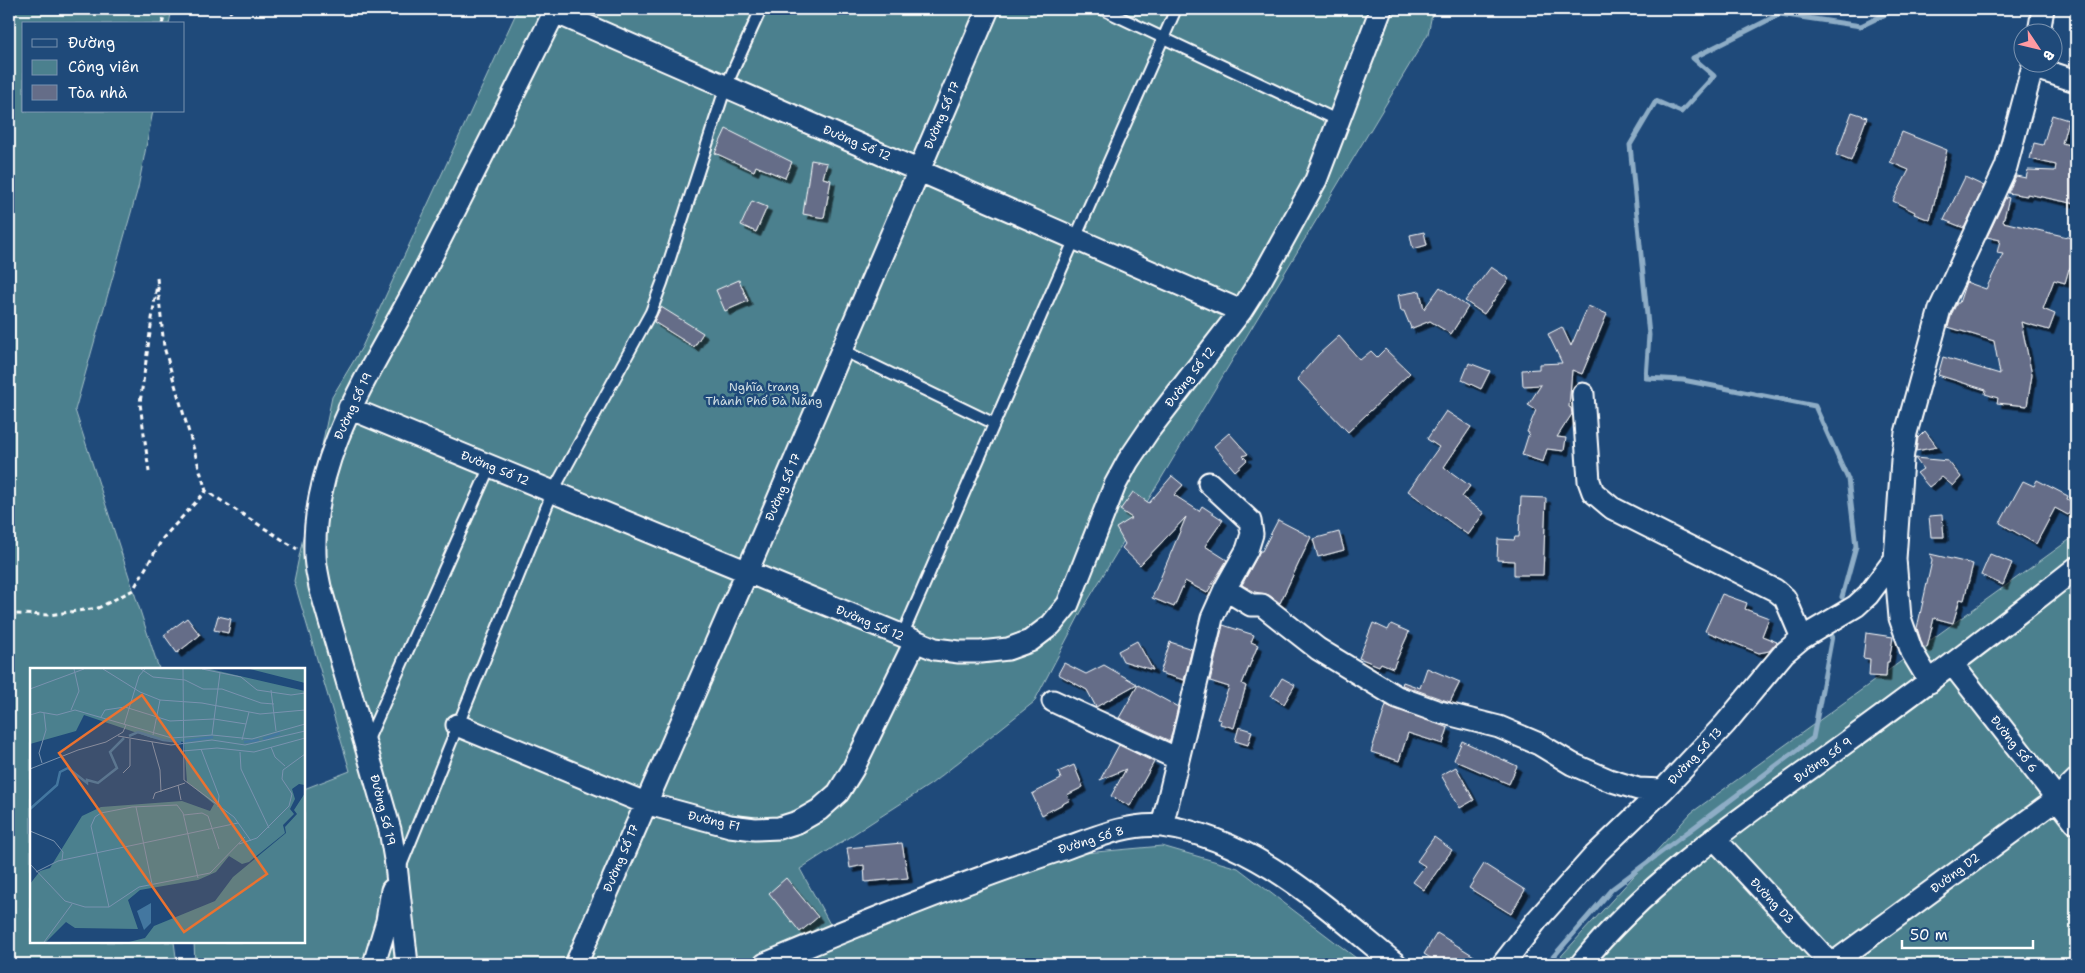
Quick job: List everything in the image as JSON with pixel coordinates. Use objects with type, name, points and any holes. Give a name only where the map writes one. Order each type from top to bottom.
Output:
[{"type":"street","name":"Đường Số 17","points":[[576,964],[747,572],[988,9]]},
{"type":"street","name":"Đường Số 12","points":[[349,408],[935,649],[981,652],[1008,649],[1030,641],[1051,625],[1068,604],[1114,485],[1128,461],[1149,430],[1241,311],[1262,278],[1316,180],[1381,9]]},
{"type":"street","points":[[2041,22],[2043,9]]},
{"type":"street","name":"Đường Số 12","points":[[556,10],[1241,311]]},
{"type":"street","name":"Đường Số 19","points":[[407,964],[397,871],[390,830],[320,587],[315,555],[316,525],[322,489],[332,450],[349,408],[418,283],[556,10]]},
{"type":"street","points":[[1930,682],[1912,652],[1900,618],[1895,559],[1902,460],[1906,432],[1940,309],[2006,167],[2031,72]]},
{"type":"street","points":[[2052,72],[2076,81]]},
{"type":"street","points":[[1583,394],[1589,481],[1593,492],[1612,508],[1775,590],[1784,598],[1802,638]]},
{"type":"street","points":[[1162,826],[1212,618],[1224,589],[1247,550],[1252,534],[1250,521],[1209,483]]},
{"type":"street","name":"Đường Số 13","points":[[1503,964],[1537,920],[1596,855],[1663,790],[1725,724],[1784,653],[1802,638],[1856,606],[1868,595],[1895,559]]},
{"type":"street","name":"Đường Số 9","points":[[1581,964],[1626,914],[1722,847],[2076,568]]},
{"type":"street","points":[[1224,589],[1251,605],[1262,606],[1318,649],[1397,697],[1436,711],[1499,727],[1539,744],[1572,764],[1610,780],[1638,789],[1663,790]]},
{"type":"street","name":"Đường F1","points":[[457,725],[645,804],[730,826],[756,829],[779,828],[798,822],[820,810],[838,793],[853,770],[909,639]]},
{"type":"street","name":"Đường Số 6","points":[[1953,665],[2076,823]]},
{"type":"street","points":[[1053,701],[1178,758]]},
{"type":"street","name":"Đường D2","points":[[1831,964],[2057,799],[2076,780]]},
{"type":"street","name":"Đường Số 8","points":[[765,964],[798,958],[988,874],[1119,830],[1162,826],[1199,835],[1240,849],[1266,864],[1294,883],[1396,964]]},
{"type":"street","name":"Đường D3","points":[[1722,847],[1831,964]]},
{"type":"street","name":"Đường Số 19","points":[[374,964],[387,921],[397,871]]},
{"type":"lane","points":[[397,871],[553,491],[651,312],[726,86],[761,9]]},
{"type":"lane","points":[[1102,9],[1164,36],[1339,121]]},
{"type":"lane","points":[[909,639],[993,423],[1076,239],[1176,9]]},
{"type":"lane","points":[[842,350],[993,423]]},
{"type":"lane","points":[[366,745],[490,466]]},
{"type":"path","points":[[163,22],[167,9]]},
{"type":"path","points":[[228,9],[231,14]]},
{"type":"path","points":[[148,472],[140,402],[157,278],[164,347],[206,491],[295,548]]},
{"type":"path","points":[[9,619],[16,614],[48,615],[98,608],[132,590],[163,538],[206,491]]},
{"type":"green space","points":[[9,9],[172,9],[169,22],[22,22],[22,112],[153,112],[138,188],[75,410],[159,668],[30,668],[30,943],[174,943],[177,964],[9,964]]},
{"type":"green space","name":"Nghĩa trang Thành Phố Đà Nẵng","points":[[518,9],[1433,9],[1428,34],[1081,612],[1034,702],[931,784],[800,869],[838,939],[1085,853],[1162,846],[1238,868],[1364,964],[195,964],[194,943],[305,943],[305,789],[350,771],[294,581],[332,397],[362,347]]},
{"type":"green space","points":[[2076,535],[2076,964],[1554,964],[1691,813]]},
{"type":"building","points":[[1852,112],[1867,117],[1851,161],[1836,155]]},
{"type":"building","points":[[2052,115],[2068,120],[2062,143],[2076,147],[2076,204],[2027,194],[2027,196],[2008,193],[2016,176],[2026,178],[2028,170],[2055,171],[2056,165],[2030,159],[2034,143],[2043,145]]},
{"type":"building","points":[[726,129],[792,162],[785,178],[756,166],[754,171],[715,153]]},
{"type":"building","points":[[1902,132],[1947,150],[1930,220],[1914,214],[1915,212],[1893,201],[1909,170],[1890,162]]},
{"type":"building","points":[[811,160],[827,163],[823,178],[831,180],[824,218],[803,214]]},
{"type":"building","points":[[1965,177],[1984,186],[1964,228],[1944,220]]},
{"type":"building","points":[[2006,197],[2009,198],[2003,222],[2076,239],[2076,270],[2069,269],[2065,283],[2054,280],[2043,309],[2055,314],[2049,330],[2021,322],[2032,375],[2027,406],[1997,403],[1998,398],[1985,394],[1986,390],[1938,375],[1943,357],[2000,374],[1994,341],[1948,327],[1966,282],[1986,289],[2003,254],[1997,253],[2000,240],[1987,237]]},
{"type":"building","points":[[752,201],[767,207],[756,232],[741,225]]},
{"type":"building","points":[[1424,232],[1427,245],[1413,249],[1410,235]]},
{"type":"building","points":[[1491,267],[1509,279],[1484,314],[1465,301]]},
{"type":"building","points":[[739,280],[748,301],[725,311],[716,290]]},
{"type":"building","points":[[1440,287],[1468,307],[1451,334],[1430,321],[1410,329],[1404,311],[1401,311],[1398,295],[1420,291],[1424,309]]},
{"type":"building","points":[[1588,306],[1607,314],[1582,374],[1572,370],[1569,407],[1572,414],[1557,437],[1566,438],[1564,451],[1547,449],[1543,462],[1522,455],[1529,433],[1527,432],[1536,410],[1528,405],[1541,385],[1523,386],[1522,370],[1539,369],[1539,364],[1562,363],[1548,334],[1562,327],[1571,346]]},
{"type":"building","points":[[661,307],[703,333],[694,347],[654,322]]},
{"type":"building","points":[[1339,336],[1360,360],[1371,351],[1377,357],[1385,349],[1410,373],[1348,432],[1297,379],[1319,354]]},
{"type":"building","points":[[1469,363],[1490,371],[1481,389],[1462,380]]},
{"type":"building","points":[[1446,411],[1471,427],[1444,467],[1470,486],[1462,497],[1484,513],[1468,535],[1408,491],[1439,447],[1427,439]]},
{"type":"building","points":[[1925,431],[1937,447],[1916,451],[1918,438]]},
{"type":"building","points":[[1229,433],[1248,454],[1243,456],[1247,460],[1235,471],[1214,446]]},
{"type":"building","points":[[1915,458],[1948,461],[1961,477],[1953,486],[1942,477],[1929,487],[1917,473],[1923,469]]},
{"type":"building","points":[[1172,476],[1183,485],[1174,495],[1199,511],[1202,506],[1223,520],[1205,546],[1227,560],[1207,593],[1185,581],[1174,607],[1152,598],[1186,517],[1140,565],[1122,548],[1125,544],[1116,528],[1132,518],[1120,510],[1133,492],[1149,503]]},
{"type":"building","points":[[2037,480],[2068,496],[2067,499],[2074,503],[2068,515],[2055,508],[2036,544],[2000,523],[2023,481],[2034,486]]},
{"type":"building","points":[[1521,497],[1546,498],[1543,575],[1514,575],[1514,561],[1497,560],[1498,539],[1514,540],[1515,537],[1519,537]]},
{"type":"building","points":[[1942,515],[1944,537],[1931,537],[1929,516]]},
{"type":"building","points":[[1278,520],[1311,537],[1280,603],[1269,595],[1255,592],[1242,585]]},
{"type":"building","points":[[1339,532],[1344,550],[1318,557],[1313,539]]},
{"type":"building","points":[[1930,554],[1973,564],[1964,600],[1960,599],[1953,623],[1934,618],[1927,648],[1923,647],[1917,628],[1932,561]]},
{"type":"building","points":[[1990,554],[2012,563],[2003,585],[1981,575]]},
{"type":"building","points":[[1722,594],[1747,603],[1745,609],[1769,618],[1762,636],[1777,642],[1769,651],[1759,653],[1705,631]]},
{"type":"building","points":[[218,616],[231,619],[228,633],[214,630]]},
{"type":"building","points":[[187,618],[200,635],[177,653],[164,635]]},
{"type":"building","points":[[1373,623],[1388,630],[1391,624],[1409,632],[1393,668],[1381,663],[1379,666],[1359,658]]},
{"type":"building","points":[[1223,625],[1254,635],[1251,642],[1258,645],[1242,684],[1246,686],[1234,728],[1220,724],[1221,720],[1217,719],[1229,687],[1210,681]]},
{"type":"building","points":[[1866,633],[1893,637],[1889,662],[1887,662],[1886,677],[1869,676],[1870,659],[1863,658]]},
{"type":"building","points":[[1137,641],[1153,670],[1123,661],[1118,651]]},
{"type":"building","points":[[1170,642],[1192,649],[1184,680],[1160,673]]},
{"type":"building","points":[[1064,663],[1086,674],[1104,665],[1137,684],[1096,707],[1087,690],[1058,674]]},
{"type":"building","points":[[1427,668],[1460,682],[1450,702],[1402,685],[1403,682],[1420,688]]},
{"type":"building","points":[[1282,678],[1295,685],[1284,704],[1271,696]]},
{"type":"building","points":[[1138,685],[1178,707],[1170,741],[1119,718]]},
{"type":"building","points":[[1386,705],[1448,728],[1443,744],[1408,733],[1399,761],[1371,752]]},
{"type":"building","points":[[1239,727],[1252,731],[1248,745],[1235,741]]},
{"type":"building","points":[[1462,741],[1517,766],[1509,784],[1454,760]]},
{"type":"building","points":[[1119,745],[1154,762],[1130,806],[1111,796],[1126,769],[1100,780]]},
{"type":"building","points":[[1074,765],[1083,787],[1067,795],[1070,800],[1042,815],[1032,794],[1061,779],[1058,772]]},
{"type":"building","points":[[1456,767],[1474,800],[1460,808],[1441,775]]},
{"type":"building","points":[[1434,837],[1452,850],[1424,890],[1413,882],[1425,866],[1417,861]]},
{"type":"building","points":[[902,843],[908,878],[865,882],[864,865],[850,868],[847,848]]},
{"type":"building","points":[[1484,864],[1525,890],[1511,914],[1469,888]]},
{"type":"building","points":[[786,878],[818,917],[800,932],[769,893]]},
{"type":"building","points":[[1437,933],[1487,964],[1440,964],[1424,954]]},
{"type":"waterway","points":[[1842,597],[1856,546],[1848,479],[1815,406],[1683,380],[1646,378],[1649,335],[1630,145],[1656,101],[1681,112],[1714,76],[1693,58],[1780,14],[1861,26],[1896,9]]},
{"type":"waterway","points":[[1547,964],[1612,889],[1813,738],[1832,636]]}]
